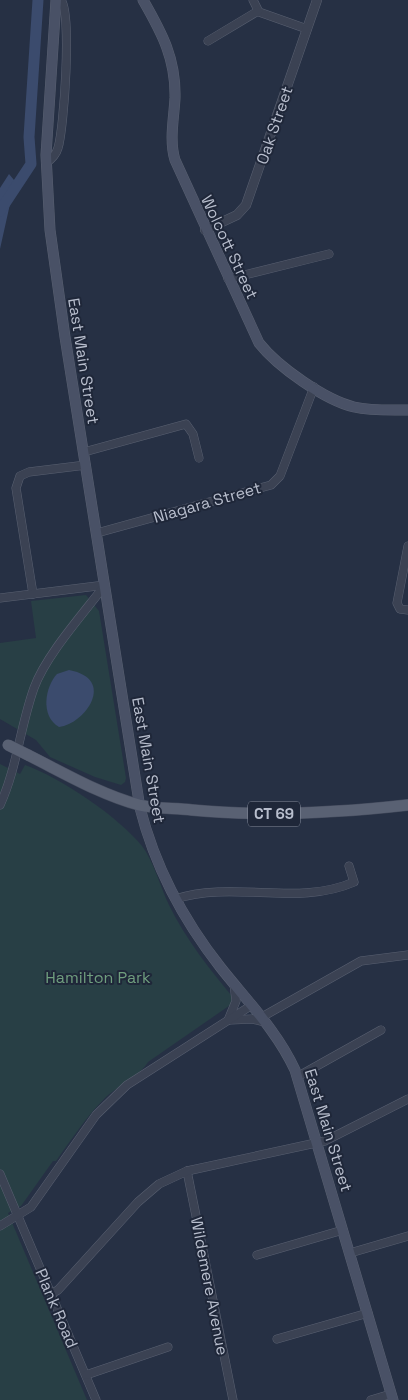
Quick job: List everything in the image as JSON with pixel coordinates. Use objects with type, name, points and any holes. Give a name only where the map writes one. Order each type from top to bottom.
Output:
[{"type":"main road","name":"East Main Street","points":[[56,0],[46,163],[48,210],[54,261],[140,805],[153,850],[175,899],[198,937],[234,984],[265,1020],[284,1049],[297,1077],[344,1230],[392,1397]]},
{"type":"main road","name":"Wolcott Street","points":[[143,0],[162,31],[168,47],[175,84],[173,152],[205,230],[253,333],[263,348],[281,364],[338,401],[356,407],[408,410]]},
{"type":"main road","name":"CT 69","points":[[4,743],[96,790],[140,805],[224,813],[313,814],[408,805]]},
{"type":"street","points":[[46,163],[53,158],[57,150],[62,119],[67,42],[66,7],[62,0]]},
{"type":"street","points":[[253,0],[258,11],[307,29]]},
{"type":"street","name":"Oak Street","points":[[205,230],[237,215],[246,205],[317,0]]},
{"type":"street","points":[[208,41],[258,11]]},
{"type":"street","points":[[228,279],[330,254]]},
{"type":"street","name":"Niagara Street","points":[[97,533],[271,485],[280,476],[314,387]]},
{"type":"street","points":[[84,452],[186,424],[193,434],[199,458]]},
{"type":"street","points":[[33,594],[16,488],[20,476],[28,472],[86,465]]},
{"type":"street","points":[[408,546],[397,603],[399,608],[408,610]]},
{"type":"street","points":[[0,598],[105,585]]},
{"type":"street","points":[[0,805],[11,775],[36,683],[51,657],[105,585]]},
{"type":"street","points":[[175,899],[197,892],[324,892],[354,882],[349,866]]},
{"type":"street","points":[[228,1020],[265,1020],[353,964],[361,961],[408,955]]},
{"type":"street","points":[[228,1020],[236,1001],[234,984]]},
{"type":"street","points":[[0,1226],[31,1207],[96,1115],[110,1099],[127,1085],[252,1005]]},
{"type":"street","points":[[297,1077],[381,1030]]},
{"type":"street","points":[[51,1294],[58,1290],[148,1193],[160,1184],[188,1171],[318,1143],[408,1099]]},
{"type":"street","name":"Wildemere Avenue","points":[[188,1171],[233,1400]]},
{"type":"street","name":"Plank Road","points":[[0,1174],[96,1400]]},
{"type":"street","points":[[258,1256],[344,1230]]},
{"type":"street","points":[[350,1253],[408,1236]]},
{"type":"street","points":[[277,1339],[368,1313]]},
{"type":"street","points":[[86,1375],[168,1347]]},
{"type":"street","points":[[371,1400],[392,1397]]},
{"type":"green space","points":[[86,595],[99,611],[126,778],[125,782],[121,785],[95,777],[50,757],[36,740],[0,719],[0,643],[36,638],[31,601]]},
{"type":"green space","name":"Hamilton Park","points":[[0,764],[20,774],[25,765],[54,778],[103,810],[131,834],[150,859],[169,905],[183,931],[208,967],[236,1001],[148,1062],[134,1077],[104,1099],[85,1121],[56,1161],[53,1161],[21,1206],[8,1213],[87,1400],[0,1400]]},
{"type":"water","points":[[9,174],[19,186],[12,195],[0,249],[0,188]]},
{"type":"water","points":[[69,670],[83,675],[91,682],[94,691],[92,701],[86,710],[69,724],[59,727],[49,716],[46,701],[47,694],[57,674]]},
{"type":"waterway","points":[[0,211],[31,164],[29,137],[38,0]]}]
